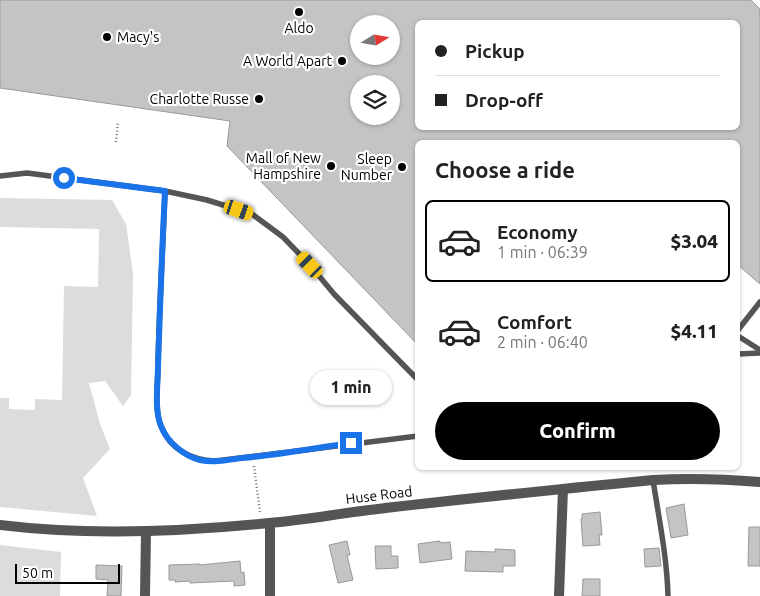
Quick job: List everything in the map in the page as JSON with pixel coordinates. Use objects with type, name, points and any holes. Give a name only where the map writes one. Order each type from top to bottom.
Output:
[{"type":"street","name":"Huse Road","points":[[0,526],[69,531],[189,530],[270,523],[388,508],[653,480],[706,479],[760,482]]},
{"type":"street","points":[[559,596],[563,489]]},
{"type":"street","points":[[270,523],[270,596]]},
{"type":"street","points":[[146,531],[146,596]]},
{"type":"lane","points":[[0,176],[27,173],[165,191],[207,200],[252,214],[290,244],[334,294],[415,377]]},
{"type":"lane","points":[[165,191],[158,403],[161,426],[174,445],[191,457],[215,461],[415,436]]},
{"type":"lane","points":[[740,327],[760,302]]},
{"type":"lane","points":[[740,337],[760,352]]},
{"type":"lane","points":[[740,354],[760,352]]},
{"type":"lane","points":[[653,480],[664,541],[668,596]]},
{"type":"path","points":[[116,142],[118,122]]},
{"type":"path","points":[[253,457],[260,512]]},
{"type":"shaded area","points":[[0,198],[112,200],[126,224],[133,274],[131,395],[123,406],[105,381],[89,383],[100,424],[110,449],[83,478],[97,516],[0,507],[0,398],[9,398],[9,409],[35,410],[35,399],[62,400],[64,286],[98,287],[99,229],[0,227]]},
{"type":"shaded area","points":[[0,545],[61,552],[60,596],[0,596]]},
{"type":"building","name":"Mall of New Hampshire","points":[[0,0],[751,0],[760,9],[760,284],[740,267],[740,140],[415,140],[415,342],[227,146],[230,121],[0,88]]},
{"type":"building","points":[[684,504],[688,535],[671,538],[666,508]]},
{"type":"building","points":[[600,512],[602,535],[599,535],[600,545],[583,546],[582,514]]},
{"type":"building","points":[[749,527],[760,527],[760,566],[748,566]]},
{"type":"building","points":[[347,541],[350,555],[347,555],[353,580],[338,583],[329,545]]},
{"type":"building","points":[[440,541],[440,543],[450,542],[452,559],[420,563],[418,544]]},
{"type":"building","points":[[375,546],[391,546],[391,556],[398,556],[398,568],[376,569]]},
{"type":"building","points":[[659,548],[661,566],[645,567],[644,549]]},
{"type":"building","points":[[495,549],[515,550],[515,566],[503,566],[503,572],[465,571],[466,551],[495,552]]},
{"type":"building","points":[[240,561],[241,573],[244,572],[245,585],[234,586],[234,581],[190,583],[190,581],[175,582],[175,580],[169,580],[169,565],[200,565]]},
{"type":"building","points":[[96,565],[122,566],[121,596],[107,596],[108,580],[96,579]]},
{"type":"building","points":[[583,579],[600,579],[600,596],[582,596]]},
{"type":"place","name":"Aldo","points":[[299,12]]},
{"type":"place","name":"Macy's","points":[[107,37]]},
{"type":"place","name":"A World Apart","points":[[342,61]]},
{"type":"place","name":"Charlotte Russe","points":[[259,99]]},
{"type":"place","name":"Mall of New Hampshire","points":[[331,166]]},
{"type":"place","name":"Sleep Number","points":[[402,167]]},
{"type":"route","points":[[64,178],[165,191],[158,416],[165,434],[174,445],[191,457],[215,461],[351,443]]}]
